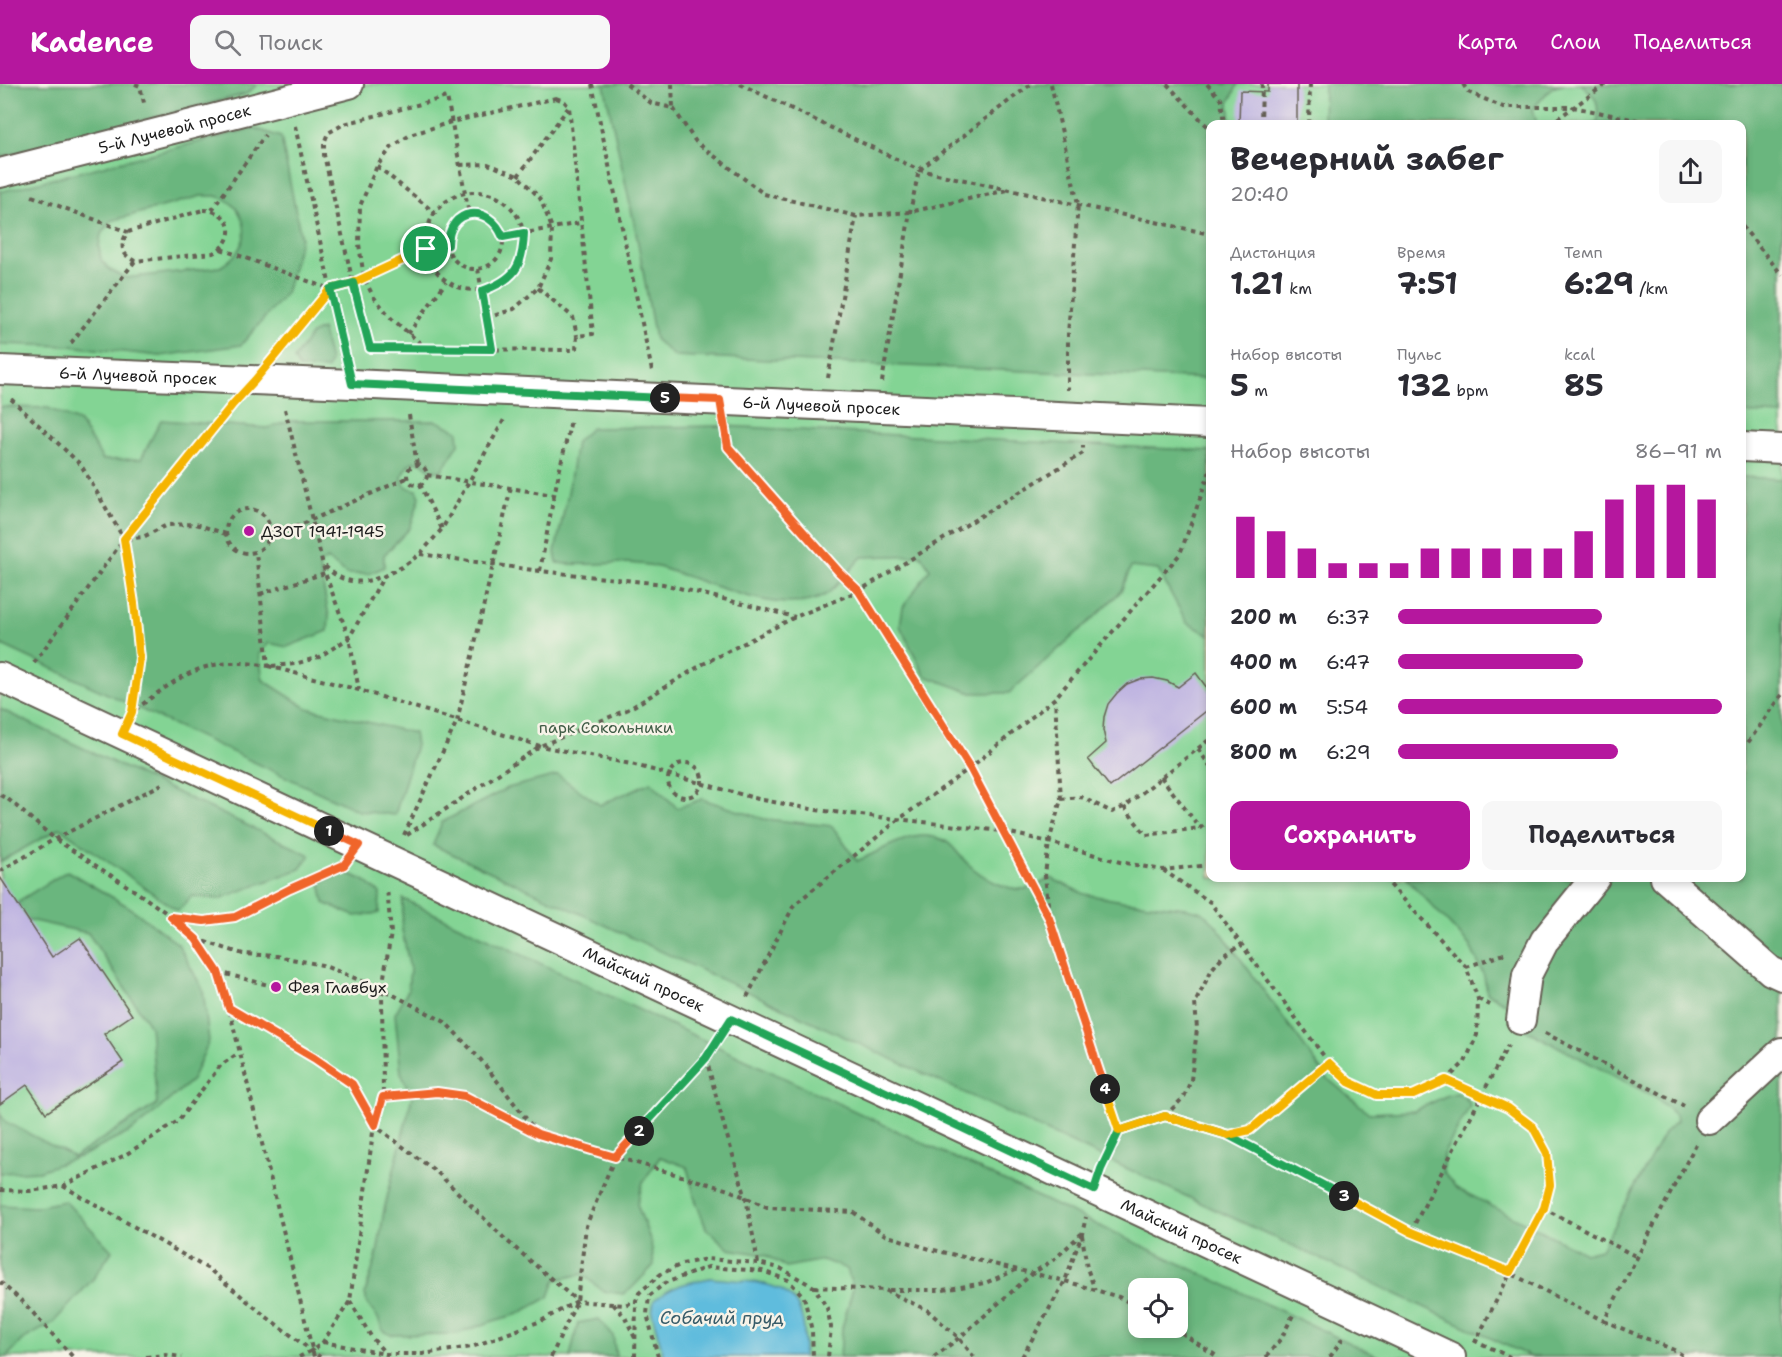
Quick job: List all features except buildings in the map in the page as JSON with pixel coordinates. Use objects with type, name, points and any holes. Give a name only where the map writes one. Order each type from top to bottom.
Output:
[{"type":"street","name":"5-й Лучевой просек","points":[[0,173],[349,84]]},
{"type":"street","name":"6-й Лучевой просек","points":[[4,383],[49,372],[1206,423]]},
{"type":"street","points":[[1746,447],[1782,449]]},
{"type":"street","name":"Майский просек","points":[[9,681],[1451,1357]]},
{"type":"street","points":[[1521,1020],[1527,975],[1536,957],[1545,940],[1592,882]]},
{"type":"street","points":[[1670,882],[1771,971],[1782,976]]},
{"type":"street","points":[[1709,1120],[1782,1052]]},
{"type":"path","points":[[592,84],[653,375]]},
{"type":"path","points":[[627,84],[651,103],[674,108]]},
{"type":"path","points":[[672,84],[674,108],[696,142],[764,194],[855,216],[910,212],[1010,190]]},
{"type":"path","points":[[740,84],[919,170],[1206,233]]},
{"type":"path","points":[[881,385],[919,170],[1031,84]]},
{"type":"path","points":[[1051,84],[1078,204],[1068,334],[1068,394]]},
{"type":"path","points":[[1167,84],[1206,125]]},
{"type":"path","points":[[1207,84],[1221,100],[1224,120]]},
{"type":"path","points":[[1261,120],[1262,84]]},
{"type":"path","points":[[1310,84],[1310,120]]},
{"type":"path","points":[[1463,84],[1468,92],[1503,106],[1573,108],[1635,120]]},
{"type":"path","points":[[1556,120],[1606,84]]},
{"type":"path","points":[[469,214],[447,97],[344,124],[328,133],[324,143],[324,155],[370,348],[576,350],[577,336],[573,317],[538,288]]},
{"type":"path","points":[[427,349],[391,318],[373,296],[364,278],[359,244],[360,206],[378,166],[392,147],[410,135],[452,122],[556,98],[564,101],[569,107],[593,334],[577,336]]},
{"type":"path","points":[[212,210],[289,99]]},
{"type":"path","points":[[289,99],[352,384]]},
{"type":"path","points":[[518,176],[569,107]]},
{"type":"path","points":[[460,165],[489,164],[518,176],[540,198],[552,228],[551,259],[538,288],[514,309],[487,318]]},
{"type":"path","points":[[378,166],[435,213]]},
{"type":"path","points":[[21,192],[128,232]]},
{"type":"path","points":[[484,192],[502,200],[517,214],[524,233],[523,253],[515,271],[500,284],[482,291],[463,290],[446,282],[433,268],[426,249],[427,230],[435,213],[447,200],[464,193],[484,192]]},
{"type":"path","points":[[202,210],[212,210],[221,214],[230,231],[221,249],[213,253],[135,261],[123,252],[123,238],[128,232],[202,210]]},
{"type":"path","points":[[469,214],[480,214],[490,218],[498,226],[503,237],[498,258],[489,266],[478,269],[459,264],[452,256],[448,245],[448,235],[452,225],[459,218],[469,214]]},
{"type":"path","points":[[827,383],[855,216]]},
{"type":"path","points":[[503,237],[580,223]]},
{"type":"path","points":[[1746,231],[1782,275]]},
{"type":"path","points":[[221,249],[330,289],[353,283],[426,249],[448,245]]},
{"type":"path","points":[[49,372],[135,261]]},
{"type":"path","points":[[478,269],[492,349]]},
{"type":"path","points":[[408,334],[446,282]]},
{"type":"path","points":[[9,681],[233,404],[330,289]]},
{"type":"path","points":[[4,383],[81,465],[124,539],[140,658],[132,712],[169,683],[192,670],[220,663],[246,662],[359,690],[540,746],[631,764],[758,799],[816,810],[1002,831],[1120,862],[1162,870],[1206,865]]},
{"type":"path","points":[[720,400],[728,447],[839,572],[859,591],[970,768],[1049,918],[1119,1131],[1094,1190]]},
{"type":"path","points":[[284,407],[326,573],[349,638],[359,690]]},
{"type":"path","points":[[408,413],[417,465]]},
{"type":"path","points":[[324,564],[332,573],[346,581],[372,581],[402,567],[420,554],[442,529],[506,417]]},
{"type":"path","points":[[540,571],[571,420]]},
{"type":"path","points":[[511,487],[458,721],[403,838],[540,746],[629,709],[703,664],[795,617],[859,591],[1083,453]]},
{"type":"path","points":[[407,478],[409,469],[417,465]]},
{"type":"path","points":[[407,478],[413,484],[420,484],[424,481],[427,475],[425,469],[417,465]]},
{"type":"path","points":[[427,475],[554,495]]},
{"type":"path","points":[[270,538],[407,478]]},
{"type":"path","points":[[551,1357],[577,1301],[586,1227],[615,1157],[706,1058],[746,999],[794,906],[898,820],[970,768],[1055,698],[1180,554],[1206,482]]},
{"type":"path","points":[[420,484],[442,529]]},
{"type":"path","points":[[251,509],[260,512],[268,519],[271,528],[270,538],[264,547],[256,552],[246,553],[237,550],[230,543],[226,534],[227,524],[233,515],[241,510],[251,509]]},
{"type":"path","points":[[124,539],[143,537],[167,525],[196,524],[226,534]]},
{"type":"path","points":[[256,552],[268,666]]},
{"type":"path","points":[[420,554],[540,571],[663,584],[795,617]]},
{"type":"path","points":[[260,594],[326,573]]},
{"type":"path","points":[[268,666],[295,664],[319,657],[349,638],[384,576]]},
{"type":"path","points":[[1746,745],[1782,695]]},
{"type":"path","points":[[1049,918],[1045,875],[1049,842],[1061,800],[1055,698]]},
{"type":"path","points":[[1061,800],[1081,797],[1112,812],[1124,807],[1206,742]]},
{"type":"path","points":[[1198,749],[1206,760]]},
{"type":"path","points":[[0,870],[166,782],[182,762]]},
{"type":"path","points":[[680,763],[690,763],[702,775],[702,785],[697,793],[689,797],[680,797],[672,792],[668,784],[668,775],[672,767],[680,763]]},
{"type":"path","points":[[1161,777],[1200,828]]},
{"type":"path","points":[[0,795],[55,839],[171,917],[196,939],[218,972],[229,1008],[314,1357]]},
{"type":"path","points":[[1124,807],[1146,835],[1200,828],[1206,823]]},
{"type":"path","points":[[171,917],[204,921],[235,917],[344,865],[359,845]]},
{"type":"path","points":[[299,1357],[323,1342],[350,1301],[375,1125],[383,1097],[382,989],[391,933],[387,885],[391,860]]},
{"type":"path","points":[[1162,870],[1210,902],[1329,1063],[1349,1082],[1377,1095],[1413,1095],[1446,1080],[1464,1062],[1477,1035],[1478,999],[1466,967],[1388,882]]},
{"type":"path","points":[[196,939],[243,954],[276,956],[322,965],[382,989],[445,1022],[481,1060],[538,1134]]},
{"type":"path","points":[[1119,1131],[1165,1116],[1184,1097],[1191,1080],[1197,1029],[1196,1003],[1212,969],[1222,957],[1242,945]]},
{"type":"path","points":[[218,972],[276,987]]},
{"type":"path","points":[[1478,999],[1709,1120],[1604,1321]]},
{"type":"path","points":[[229,1008],[314,1058],[352,1084],[375,1125],[438,1173],[506,1240],[577,1301]]},
{"type":"path","points":[[1411,1232],[1521,1020]]},
{"type":"path","points":[[0,1190],[30,1191],[63,1186],[125,1155],[178,1120],[221,1065],[239,1053]]},
{"type":"path","points":[[706,1058],[746,1198],[758,1263]]},
{"type":"path","points":[[1228,1135],[1250,1130],[1329,1063]]},
{"type":"path","points":[[1446,1080],[1508,1108],[1533,1127],[1547,1153],[1550,1185],[1544,1208],[1476,1341]]},
{"type":"path","points":[[383,1097],[437,1092],[465,1096],[538,1134],[729,1190],[767,1207],[853,1212],[885,1234],[930,1249],[1065,1281],[1119,1297],[1128,1302]]},
{"type":"path","points":[[1165,1116],[1228,1135],[1411,1232],[1510,1272],[1604,1321],[1686,1357]]},
{"type":"path","points":[[63,1186],[210,1270],[320,1357]]},
{"type":"path","points":[[1544,1208],[1637,1257]]},
{"type":"path","points":[[934,1357],[1033,1273],[1056,1258],[1082,1234]]},
{"type":"path","points":[[1022,1357],[1065,1281],[1082,1234]]},
{"type":"path","points":[[1082,1234],[1088,1268],[1095,1290]]},
{"type":"path","points":[[635,1356],[636,1300],[639,1293],[661,1274],[682,1264],[707,1259],[758,1263],[780,1268],[814,1287],[885,1290],[943,1290],[986,1282],[1017,1270]]},
{"type":"path","points":[[707,1259],[708,1267]]},
{"type":"path","points":[[658,1357],[647,1314],[649,1296],[665,1283],[708,1267],[762,1271],[788,1280],[804,1297],[812,1331],[813,1357]]},
{"type":"path","points":[[0,1282],[24,1303],[73,1357]]},
{"type":"path","points":[[814,1287],[826,1308],[831,1327],[828,1357]]},
{"type":"path","points":[[885,1290],[927,1310],[958,1338],[974,1357]]},
{"type":"path","points":[[323,1342],[385,1354],[422,1354],[472,1347],[541,1321],[577,1301],[624,1305],[636,1300]]},
{"type":"path","points":[[350,1301],[372,1338],[385,1354]]},
{"type":"path","points":[[612,1304],[625,1317],[635,1339]]},
{"type":"path","points":[[1266,1357],[1282,1337],[1295,1309]]},
{"type":"path","points":[[1188,1337],[1218,1357]]},
{"type":"path","points":[[146,1357],[166,1354],[182,1357]]},
{"type":"green space","name":"парк Сокольники","points":[[0,84],[1782,84],[1782,1357],[0,1357]]},
{"type":"green space","points":[[0,84],[258,84],[246,94],[0,157]]},
{"type":"green space","points":[[604,84],[1238,84],[1229,103],[1231,120],[1206,120],[1206,379],[674,356],[655,339],[636,232]]},
{"type":"green space","points":[[1324,84],[1566,84],[1551,88],[1533,109],[1536,120],[1323,120]]},
{"type":"green space","points":[[1581,84],[1782,84],[1782,415],[1746,413],[1746,120],[1598,120],[1597,103]]},
{"type":"green space","points":[[254,128],[281,137],[301,238],[286,293],[241,345],[160,356],[70,346],[0,344],[0,192]],"holes":[[[201,196],[215,196],[230,203],[241,216],[243,223],[243,239],[238,250],[220,267],[126,278],[110,270],[101,260],[99,247],[101,234],[111,221]]]},
{"type":"green space","points":[[322,329],[330,361],[327,369],[299,368],[294,359],[311,334]]},
{"type":"green space","points":[[0,407],[48,408],[80,422],[103,460],[141,459],[161,420],[267,428],[290,421],[437,421],[458,431],[459,444],[442,470],[433,472],[420,462],[412,462],[404,471],[403,483],[417,490],[420,497],[410,528],[384,555],[384,567],[369,574],[346,574],[327,559],[319,565],[329,616],[328,631],[287,647],[269,643],[259,654],[263,680],[307,708],[414,733],[416,745],[395,815],[359,811],[0,644]]},
{"type":"green space","points":[[723,426],[1206,451],[1206,633],[1187,623],[1158,570],[1131,567],[1121,591],[1009,693],[972,693],[925,676],[900,626],[903,607],[930,569],[921,555],[862,557],[827,594],[809,601],[789,603],[743,595],[646,564],[557,563],[555,552],[576,442],[591,428]]},
{"type":"green space","points":[[1746,477],[1782,479],[1782,1357],[1531,1357],[433,845],[442,822],[508,788],[558,775],[600,805],[651,782],[677,808],[702,799],[764,819],[832,826],[857,861],[909,838],[935,837],[951,845],[980,874],[1005,886],[1030,888],[1051,878],[1084,894],[1202,912],[1216,925],[1328,1079],[1369,1113],[1414,1111],[1457,1093],[1468,1100],[1470,1106],[1443,1155],[1443,1172],[1456,1188],[1585,1253],[1601,1249],[1665,1132],[1677,1121],[1676,1116],[1657,1098],[1522,1028],[1523,1013],[1487,993],[1484,976],[1470,946],[1410,882],[1746,882]]},
{"type":"green space","points":[[0,709],[310,855],[300,869],[219,899],[192,896],[178,911],[60,828],[0,862]]},
{"type":"green space","points":[[67,871],[129,907],[178,944],[203,990],[209,1041],[192,1080],[132,1131],[82,1156],[39,1171],[0,1173],[0,1114],[6,1122],[74,1157],[157,1104],[150,1026],[88,933],[6,915],[19,906],[17,902]]},
{"type":"green space","points":[[346,872],[365,881],[380,893],[379,913],[355,916],[324,903],[320,882]]},
{"type":"green space","points":[[403,899],[1379,1357],[840,1357],[842,1328],[853,1288],[847,1269],[823,1260],[786,1267],[765,1255],[729,1249],[706,1228],[695,1199],[687,1167],[660,1157],[643,1182],[637,1204],[651,1242],[654,1265],[631,1289],[623,1294],[603,1291],[582,1274],[555,1280],[549,1297],[518,1314],[457,1334],[391,1335],[383,1331],[378,1318],[367,1304],[365,1293],[377,1255],[384,1210],[412,1097],[401,1073],[395,1014],[408,990],[410,969],[402,930]]},
{"type":"green space","points":[[65,1201],[112,1251],[93,1279],[53,1323],[22,1340],[7,1357],[0,1357],[0,1205],[35,1207]]},
{"type":"green space","points":[[599,1319],[613,1335],[616,1357],[570,1357],[578,1323]]},
{"type":"water","name":"Собачий пруд","points":[[710,1278],[768,1285],[782,1291],[793,1300],[801,1313],[804,1332],[803,1357],[664,1357],[652,1313],[654,1300],[680,1285]]},
{"type":"place","name":"ДЗОТ 1941-1945","points":[[249,531]]},
{"type":"place","name":"Фея Главбух","points":[[276,987]]},
{"type":"route","points":[[426,249],[353,283],[330,289],[124,539],[140,658],[132,712],[122,734],[359,845],[344,865],[235,917],[204,921],[171,917],[196,939],[218,972],[229,1008],[314,1058],[352,1084],[375,1125],[383,1097],[437,1092],[465,1096],[538,1134],[615,1157],[706,1058],[731,1019],[1094,1190],[1119,1131],[1165,1116],[1228,1135],[1411,1232],[1510,1272],[1544,1208],[1550,1185],[1547,1153],[1533,1127],[1508,1108],[1446,1080],[1413,1095],[1377,1095],[1349,1082],[1329,1063],[1250,1130],[1228,1135],[1165,1116],[1119,1131],[1049,918],[970,768],[859,591],[839,572],[728,447],[720,400],[352,384],[330,289],[343,285],[353,283],[370,348],[492,349],[482,291],[500,284],[515,271],[523,253],[524,233],[503,237],[498,226],[490,218],[480,214],[469,214],[459,218],[452,225],[448,235],[448,245],[426,249]]}]
